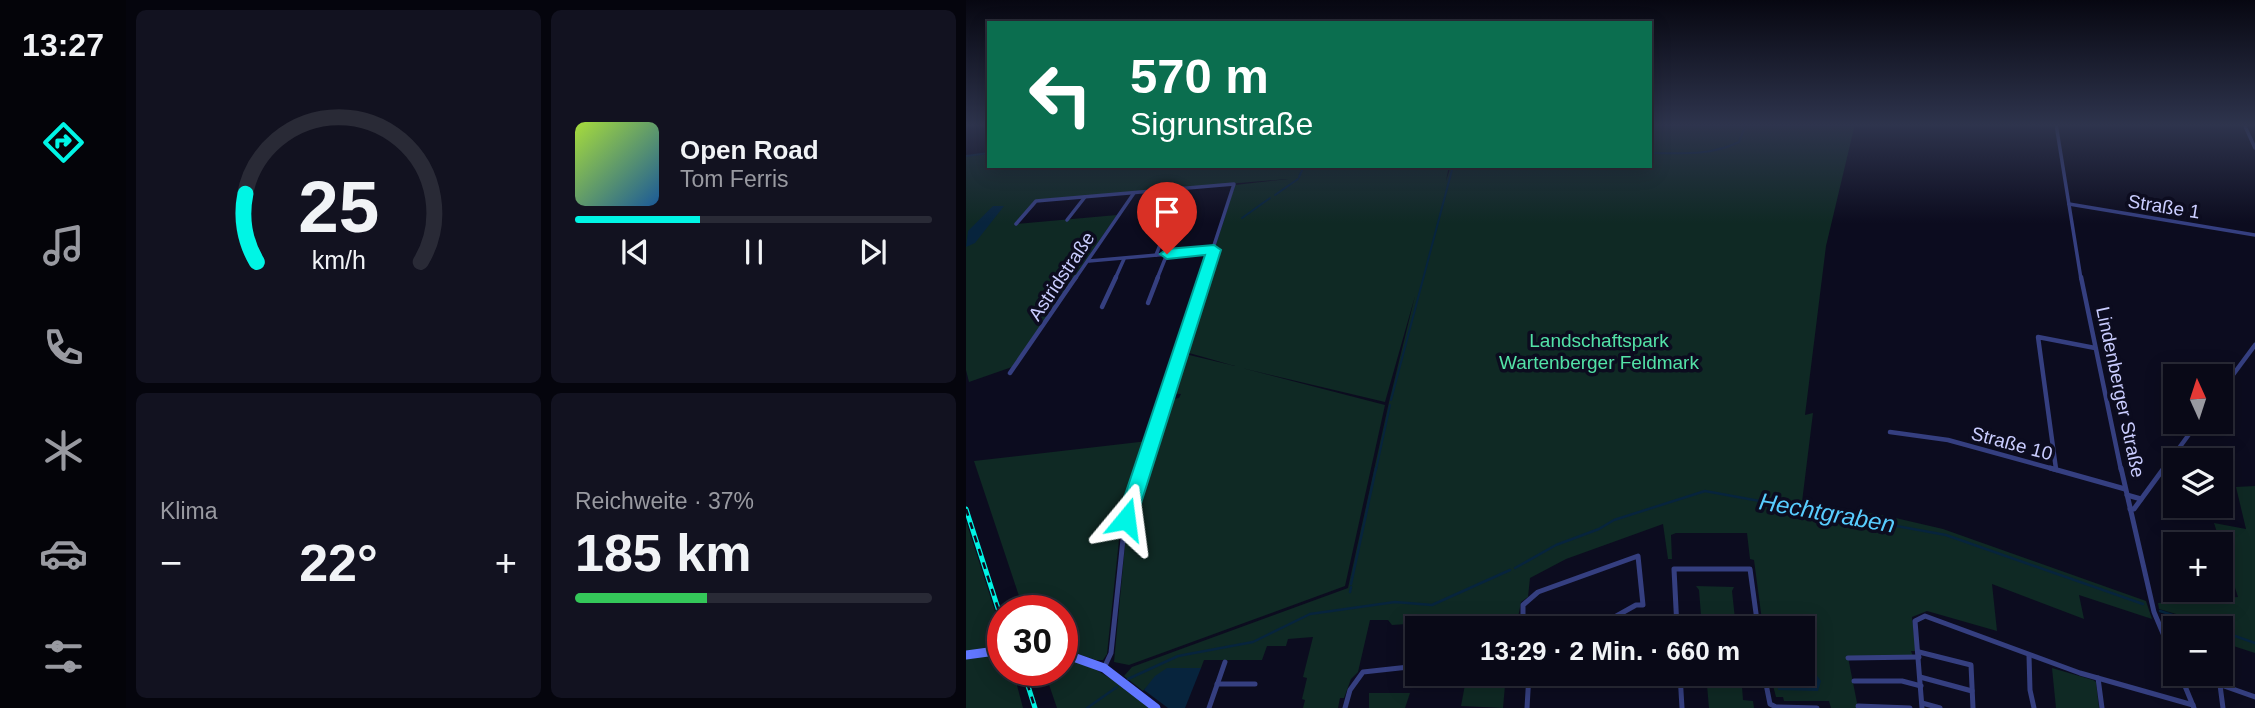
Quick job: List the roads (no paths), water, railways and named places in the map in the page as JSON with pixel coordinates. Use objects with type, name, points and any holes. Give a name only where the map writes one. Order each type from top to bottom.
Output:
[{"type":"main road","points":[[966,655],[987,652]]},
{"type":"main road","points":[[1078,659],[1104,668],[1156,708]]},
{"type":"street","name":"Lindenberger Straße","points":[[2061,157],[2095,348],[2154,612],[2163,633]]},
{"type":"street","points":[[1016,224],[1037,201],[1234,184],[1129,508],[1124,530],[1111,653],[1104,668]]},
{"type":"street","points":[[1156,255],[1183,188]]},
{"type":"street","name":"Astridstraße","points":[[1010,373],[1135,192]]},
{"type":"street","points":[[1067,220],[1085,197]]},
{"type":"street","name":"Straße 1","points":[[2069,204],[2255,235]]},
{"type":"street","points":[[1088,261],[1214,250]]},
{"type":"street","points":[[1148,303],[1167,254]]},
{"type":"street","points":[[1102,307],[1124,258]]},
{"type":"street","points":[[2056,469],[2038,337],[2095,348]]},
{"type":"street","points":[[2233,375],[2255,345]]},
{"type":"street","name":"Straße 10","points":[[1890,432],[1948,440],[2056,469],[2141,499]]},
{"type":"street","points":[[2130,509],[2134,509],[2189,434]]},
{"type":"street","points":[[1638,556],[1643,605],[1636,605],[1611,619],[1523,626],[1523,605],[1538,592],[1638,556]]},
{"type":"street","points":[[1676,616],[1674,569],[1750,569],[1756,616]]},
{"type":"street","points":[[1940,708],[1922,706],[1915,621],[1925,616],[2029,656],[2193,706]]},
{"type":"street","points":[[1848,658],[1919,655],[1970,665],[1973,708]]},
{"type":"street","points":[[2029,656],[2029,690],[2034,708]]},
{"type":"street","points":[[1209,708],[1225,662]]},
{"type":"street","points":[[1345,708],[1353,681],[1365,671],[1405,667]]},
{"type":"street","points":[[1920,677],[1972,691]]},
{"type":"street","points":[[2098,678],[2102,708]]},
{"type":"street","points":[[1854,681],[1902,681],[1921,686]]},
{"type":"street","points":[[1217,684],[1255,684]]},
{"type":"street","points":[[1527,708],[1528,686]]},
{"type":"street","points":[[1681,686],[1682,708]]},
{"type":"street","points":[[1766,686],[1770,704],[1776,707],[1816,708]]},
{"type":"street","points":[[2185,686],[2193,706]]},
{"type":"street","points":[[2220,686],[2223,708]]},
{"type":"street","points":[[2223,686],[2255,697]]},
{"type":"street","points":[[1858,706],[1910,708]]},
{"type":"water","points":[[993,206],[1004,206],[975,243],[966,247],[968,231]]},
{"type":"water","points":[[1167,668],[1201,668],[1185,708],[1168,708],[1144,690],[1155,676]]},
{"type":"water","points":[[1815,673],[1821,681],[1818,691],[1778,690],[1778,686],[1815,686]]},
{"type":"waterway","points":[[1299,177],[1303,168]]},
{"type":"waterway","points":[[1391,400],[1452,168]]},
{"type":"waterway","points":[[1275,195],[1298,179]]},
{"type":"waterway","points":[[1242,218],[1270,198]]},
{"type":"waterway","points":[[1376,470],[1390,405]]},
{"type":"waterway","points":[[1351,584],[1376,468]]},
{"type":"waterway","name":"Hechtgraben","points":[[1515,568],[1556,545],[1599,529],[1614,520],[1705,491],[1946,535],[2143,604]]},
{"type":"waterway","name":"Hechtgraben","points":[[1128,679],[1178,656],[1253,642],[1310,614],[1395,602],[1432,605],[1510,570]]},
{"type":"waterway","points":[[1350,592],[1351,587]]},
{"type":"waterway","name":"Hechtgraben","points":[[2160,611],[2176,616]]},
{"type":"waterway","name":"Hechtgraben","points":[[2233,635],[2255,643]]},
{"type":"waterway","name":"Hechtgraben","points":[[1087,708],[1117,687]]},
{"type":"railway","points":[[966,509],[994,595]]},
{"type":"railway","points":[[1028,686],[1035,708]]},
{"type":"park label","name":"Landschaftspark Wartenberger Feldmark","points":[[1599,351]]}]
